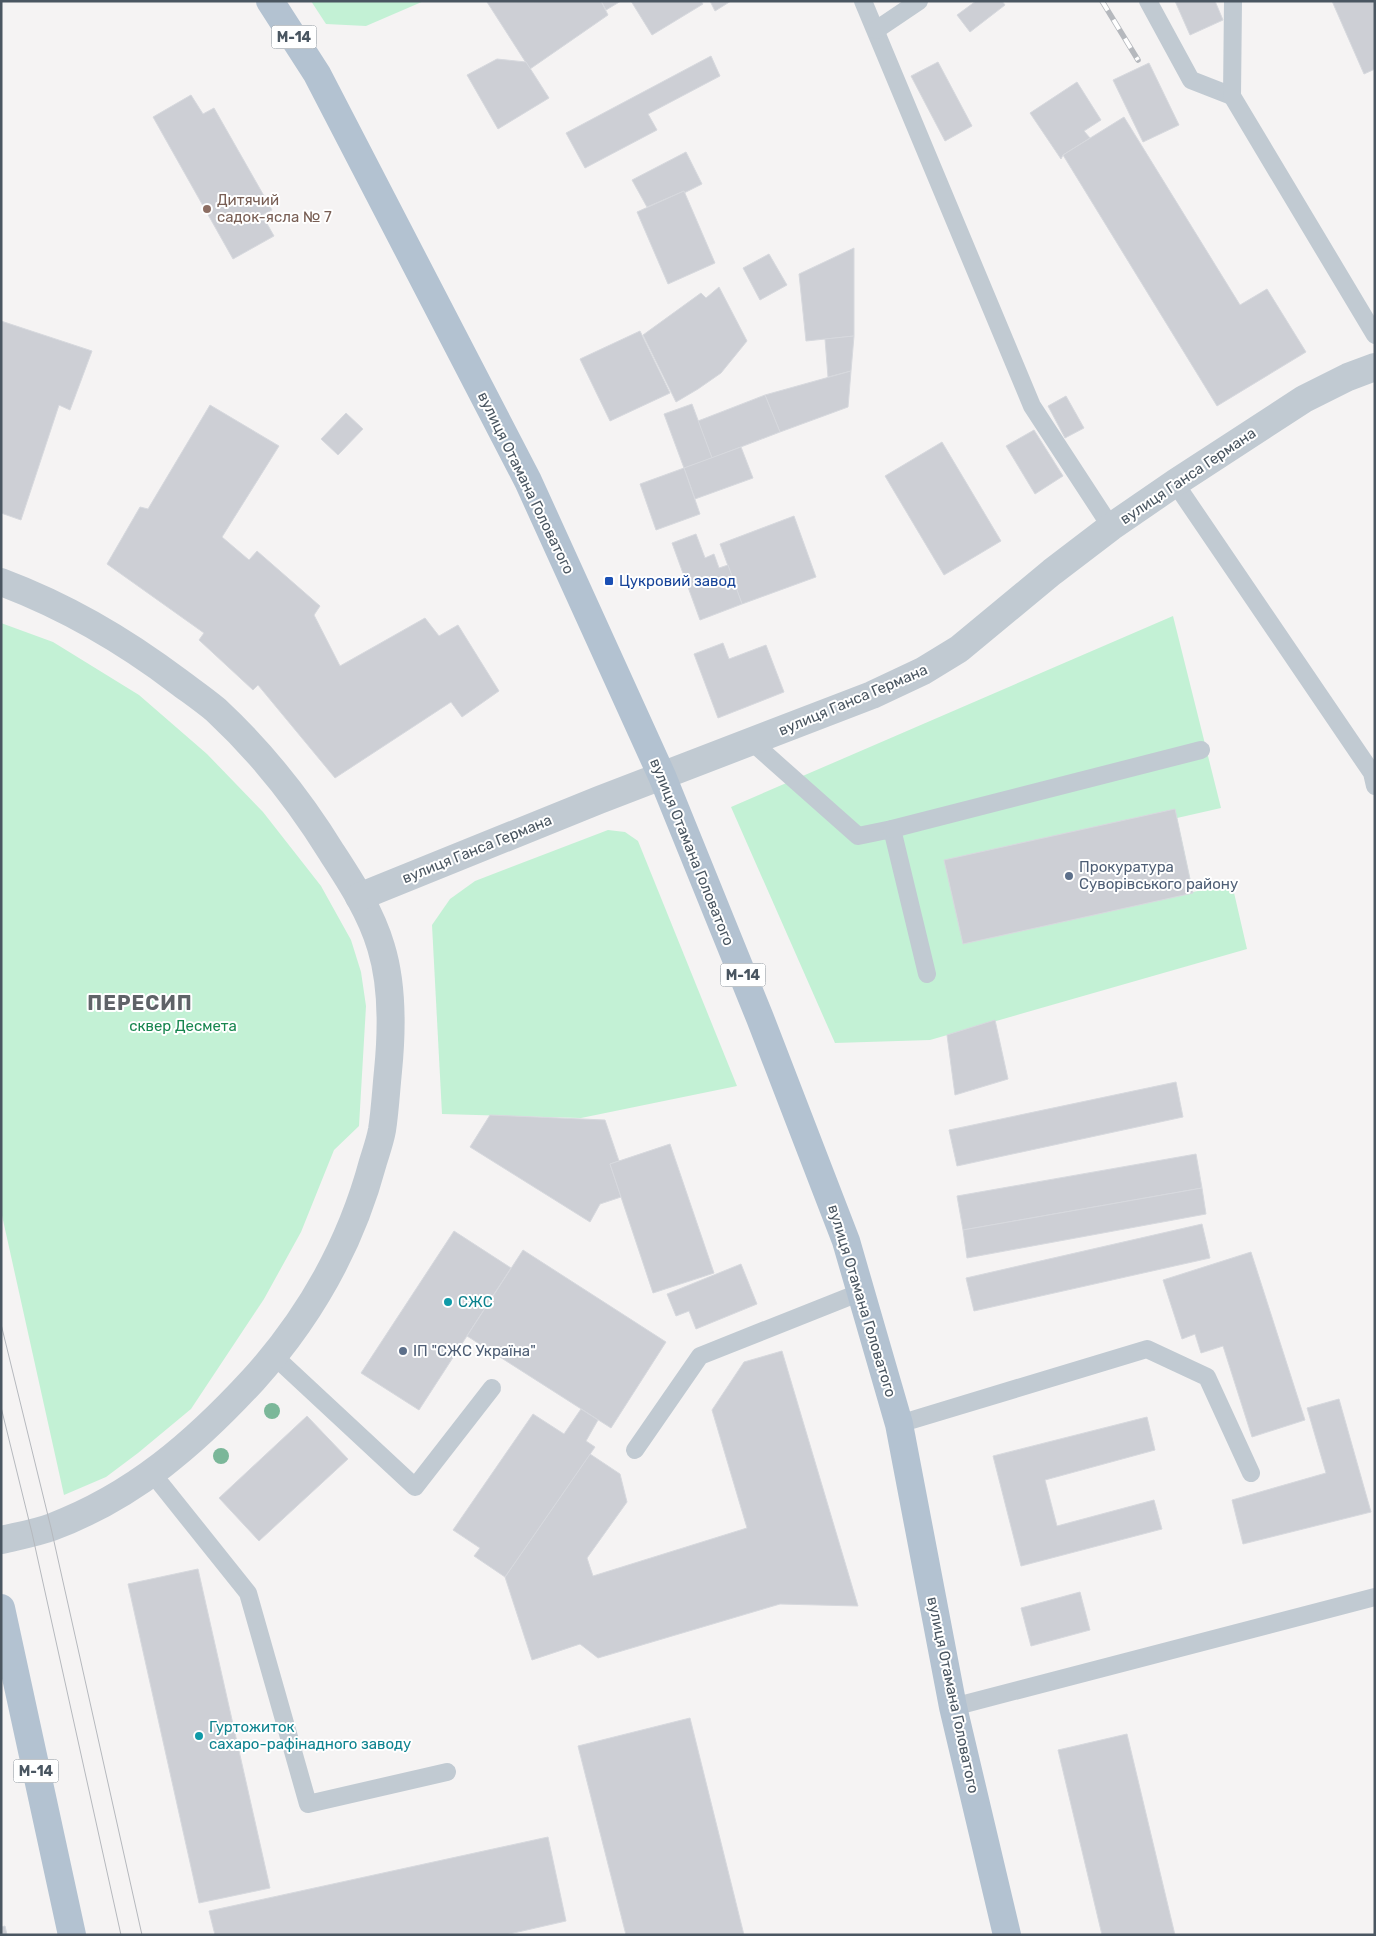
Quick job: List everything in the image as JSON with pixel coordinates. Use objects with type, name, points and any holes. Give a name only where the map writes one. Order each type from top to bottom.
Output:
[{"type":"main road","name":"вулиця Отамана Головатого","points":[[270,1],[317,74],[528,481],[662,776],[760,1018],[843,1232],[899,1424],[953,1707],[1007,1935]]},
{"type":"main road","name":"М-14","points":[[1,1608],[72,1935]]},
{"type":"street","name":"вулиця Ганса Германа","points":[[359,896],[872,695],[924,671],[959,649],[1052,572],[1175,484],[1304,399],[1348,377],[1375,367]]},
{"type":"street","points":[[1,582],[42,597],[103,631],[151,661],[215,709],[286,786],[313,822],[359,896],[381,946],[389,982],[390,1047],[382,1131],[366,1188],[350,1232],[334,1266],[303,1318],[274,1355],[218,1418],[181,1451],[152,1473],[126,1490],[51,1528],[1,1540]]},
{"type":"lane","points":[[863,1],[1032,406],[1111,528]]},
{"type":"lane","points":[[876,30],[919,1]]},
{"type":"lane","points":[[1148,1],[1191,80],[1232,96]]},
{"type":"lane","points":[[1233,1],[1232,96],[1375,335]]},
{"type":"lane","points":[[1175,484],[1372,773],[1375,786]]},
{"type":"lane","points":[[752,742],[858,836],[1201,750]]},
{"type":"lane","points":[[892,829],[927,974]]},
{"type":"lane","points":[[635,1450],[700,1356],[861,1292]]},
{"type":"lane","points":[[899,1424],[1147,1349],[1207,1376],[1251,1473]]},
{"type":"lane","points":[[274,1355],[415,1487],[492,1388]]},
{"type":"lane","points":[[152,1473],[248,1593],[308,1804],[448,1772]]},
{"type":"lane","points":[[953,1707],[1375,1597]]},
{"type":"green space","points":[[311,1],[424,1],[366,26],[326,24]]},
{"type":"green space","points":[[1173,616],[1221,808],[1177,818],[1193,892],[1232,884],[1247,949],[930,1040],[835,1043],[731,807]]},
{"type":"green space","name":"сквер Десмета","points":[[1,623],[53,642],[139,695],[207,754],[263,812],[321,886],[351,940],[361,972],[366,1006],[359,1126],[334,1150],[301,1232],[264,1299],[191,1409],[106,1477],[64,1495],[1,1211]]},
{"type":"green space","points":[[608,830],[625,832],[638,841],[737,1086],[581,1118],[442,1114],[432,925],[450,899],[475,881]]},
{"type":"building","points":[[601,1],[621,1],[606,10]]},
{"type":"building","points":[[601,1],[608,15],[530,69],[487,2]]},
{"type":"building","points":[[631,1],[701,1],[703,4],[652,35]]},
{"type":"building","points":[[710,1],[731,1],[715,11]]},
{"type":"building","points":[[976,1],[1002,1],[1005,5],[970,32],[957,15]]},
{"type":"building","points":[[1175,1],[1215,1],[1223,20],[1190,35]]},
{"type":"building","points":[[1332,1],[1375,1],[1375,69],[1364,74]]},
{"type":"building","points":[[711,56],[720,76],[648,114],[657,130],[585,168],[566,133]]},
{"type":"building","points":[[497,59],[526,62],[549,98],[498,129],[467,75]]},
{"type":"building","points":[[938,62],[972,126],[945,141],[911,76]]},
{"type":"building","points":[[1149,63],[1179,125],[1143,142],[1113,80]]},
{"type":"building","points":[[1077,82],[1101,120],[1084,131],[1090,138],[1063,155],[1061,159],[1030,113]]},
{"type":"building","points":[[191,95],[203,114],[214,108],[272,210],[262,215],[274,236],[233,259],[153,117]]},
{"type":"building","points":[[1124,117],[1240,305],[1267,289],[1306,352],[1217,406],[1063,155]]},
{"type":"building","points":[[686,152],[702,184],[647,207],[632,180]]},
{"type":"building","points":[[684,191],[715,263],[668,284],[637,212]]},
{"type":"building","points":[[854,248],[854,336],[806,341],[799,274]]},
{"type":"building","points":[[769,254],[787,285],[760,300],[743,268]]},
{"type":"building","points":[[719,287],[747,341],[721,373],[676,402],[643,335],[701,293],[706,298]]},
{"type":"building","points":[[1,321],[92,351],[70,410],[59,405],[21,520],[1,513]]},
{"type":"building","points":[[640,331],[670,393],[610,421],[580,359]]},
{"type":"building","points":[[854,336],[851,371],[828,377],[825,339]]},
{"type":"building","points":[[851,371],[848,407],[780,432],[765,395]]},
{"type":"building","points":[[765,395],[780,432],[712,458],[698,421]]},
{"type":"building","points":[[1066,396],[1084,428],[1065,438],[1048,406]]},
{"type":"building","points":[[692,404],[712,458],[684,468],[664,414]]},
{"type":"building","points":[[210,405],[279,446],[222,537],[249,560],[257,551],[320,606],[314,615],[340,666],[425,618],[439,636],[458,625],[499,691],[462,717],[451,702],[335,778],[258,685],[253,690],[199,640],[204,633],[107,564],[140,507],[148,509]]},
{"type":"building","points":[[346,413],[363,429],[338,455],[321,439]]},
{"type":"building","points":[[1034,430],[1063,476],[1035,494],[1006,446]]},
{"type":"building","points":[[942,442],[1001,541],[944,575],[885,476]]},
{"type":"building","points":[[741,447],[753,478],[695,499],[684,468]]},
{"type":"building","points":[[684,468],[700,514],[656,530],[640,484]]},
{"type":"building","points":[[794,516],[816,577],[742,604],[720,544]]},
{"type":"building","points":[[696,534],[705,558],[714,554],[719,568],[728,565],[742,604],[700,620],[672,543]]},
{"type":"building","points":[[723,643],[729,659],[766,645],[784,692],[718,718],[694,654]]},
{"type":"building","name":"Прокуратура Суворівського району","points":[[1175,809],[1193,893],[963,944],[944,860]]},
{"type":"building","points":[[995,1020],[1008,1079],[955,1095],[947,1035]]},
{"type":"building","points":[[1176,1082],[1183,1117],[957,1166],[949,1130]]},
{"type":"building","points":[[490,1115],[605,1120],[619,1161],[610,1164],[621,1197],[600,1204],[590,1222],[470,1147]]},
{"type":"building","points":[[670,1144],[714,1273],[653,1293],[610,1164]]},
{"type":"building","points":[[1196,1154],[1202,1188],[963,1230],[957,1196]]},
{"type":"building","points":[[1202,1188],[1206,1214],[967,1258],[963,1230]]},
{"type":"building","points":[[1202,1224],[1210,1258],[974,1311],[966,1278]]},
{"type":"building","name":"СЖС","points":[[454,1231],[511,1268],[419,1410],[361,1373]]},
{"type":"building","points":[[523,1250],[666,1342],[611,1428],[467,1336]]},
{"type":"building","points":[[1251,1252],[1305,1420],[1252,1437],[1223,1346],[1201,1353],[1195,1334],[1182,1339],[1163,1280]]},
{"type":"building","points":[[741,1264],[757,1304],[696,1329],[689,1311],[676,1316],[667,1294]]},
{"type":"building","points":[[782,1351],[858,1606],[780,1604],[598,1658],[580,1644],[532,1660],[505,1577],[590,1454],[620,1474],[627,1502],[587,1558],[593,1576],[747,1528],[712,1410],[744,1362]]},
{"type":"building","points":[[1339,1399],[1371,1512],[1243,1544],[1232,1500],[1326,1473],[1307,1408]]},
{"type":"building","points":[[581,1409],[598,1420],[586,1441],[595,1447],[505,1577],[474,1556],[480,1548],[453,1530],[533,1414],[564,1434]]},
{"type":"building","points":[[307,1416],[348,1459],[259,1541],[219,1498]]},
{"type":"building","points":[[1147,1417],[1155,1450],[1045,1480],[1057,1526],[1154,1500],[1162,1529],[1021,1566],[993,1456]]},
{"type":"building","name":"Гуртожиток сахаро-рафінадного заводу","points":[[198,1569],[270,1888],[199,1903],[128,1584]]},
{"type":"building","points":[[1080,1592],[1090,1630],[1031,1646],[1021,1608]]},
{"type":"building","points":[[690,1718],[744,1935],[626,1935],[578,1746]]},
{"type":"building","points":[[1127,1734],[1175,1935],[1102,1935],[1058,1750]]},
{"type":"building","points":[[548,1837],[566,1921],[505,1935],[215,1935],[209,1911]]},
{"type":"building","points":[[5,1926],[7,1935],[1,1935],[1,1927]]},
{"type":"tram line","points":[[1,1324],[51,1528],[142,1935]]},
{"type":"tram line","points":[[1,1407],[32,1533],[121,1935]]},
{"type":"railway","points":[[1102,1],[1138,60]]},
{"type":"place","name":"Дитячий садок-ясла № 7","points":[[207,209]]},
{"type":"place","name":"Цукровий завод","points":[[609,581]]},
{"type":"place","name":"Прокуратура Суворівського району","points":[[1069,876]]},
{"type":"place","name":"СЖС","points":[[448,1302]]},
{"type":"place","name":"ІП \"СЖС Україна\"","points":[[403,1351]]},
{"type":"place","name":"Гуртожиток сахаро-рафінадного заводу","points":[[199,1736]]},
{"type":"district","name":"ПЕРЕСИП","points":[[140,1003]]}]
